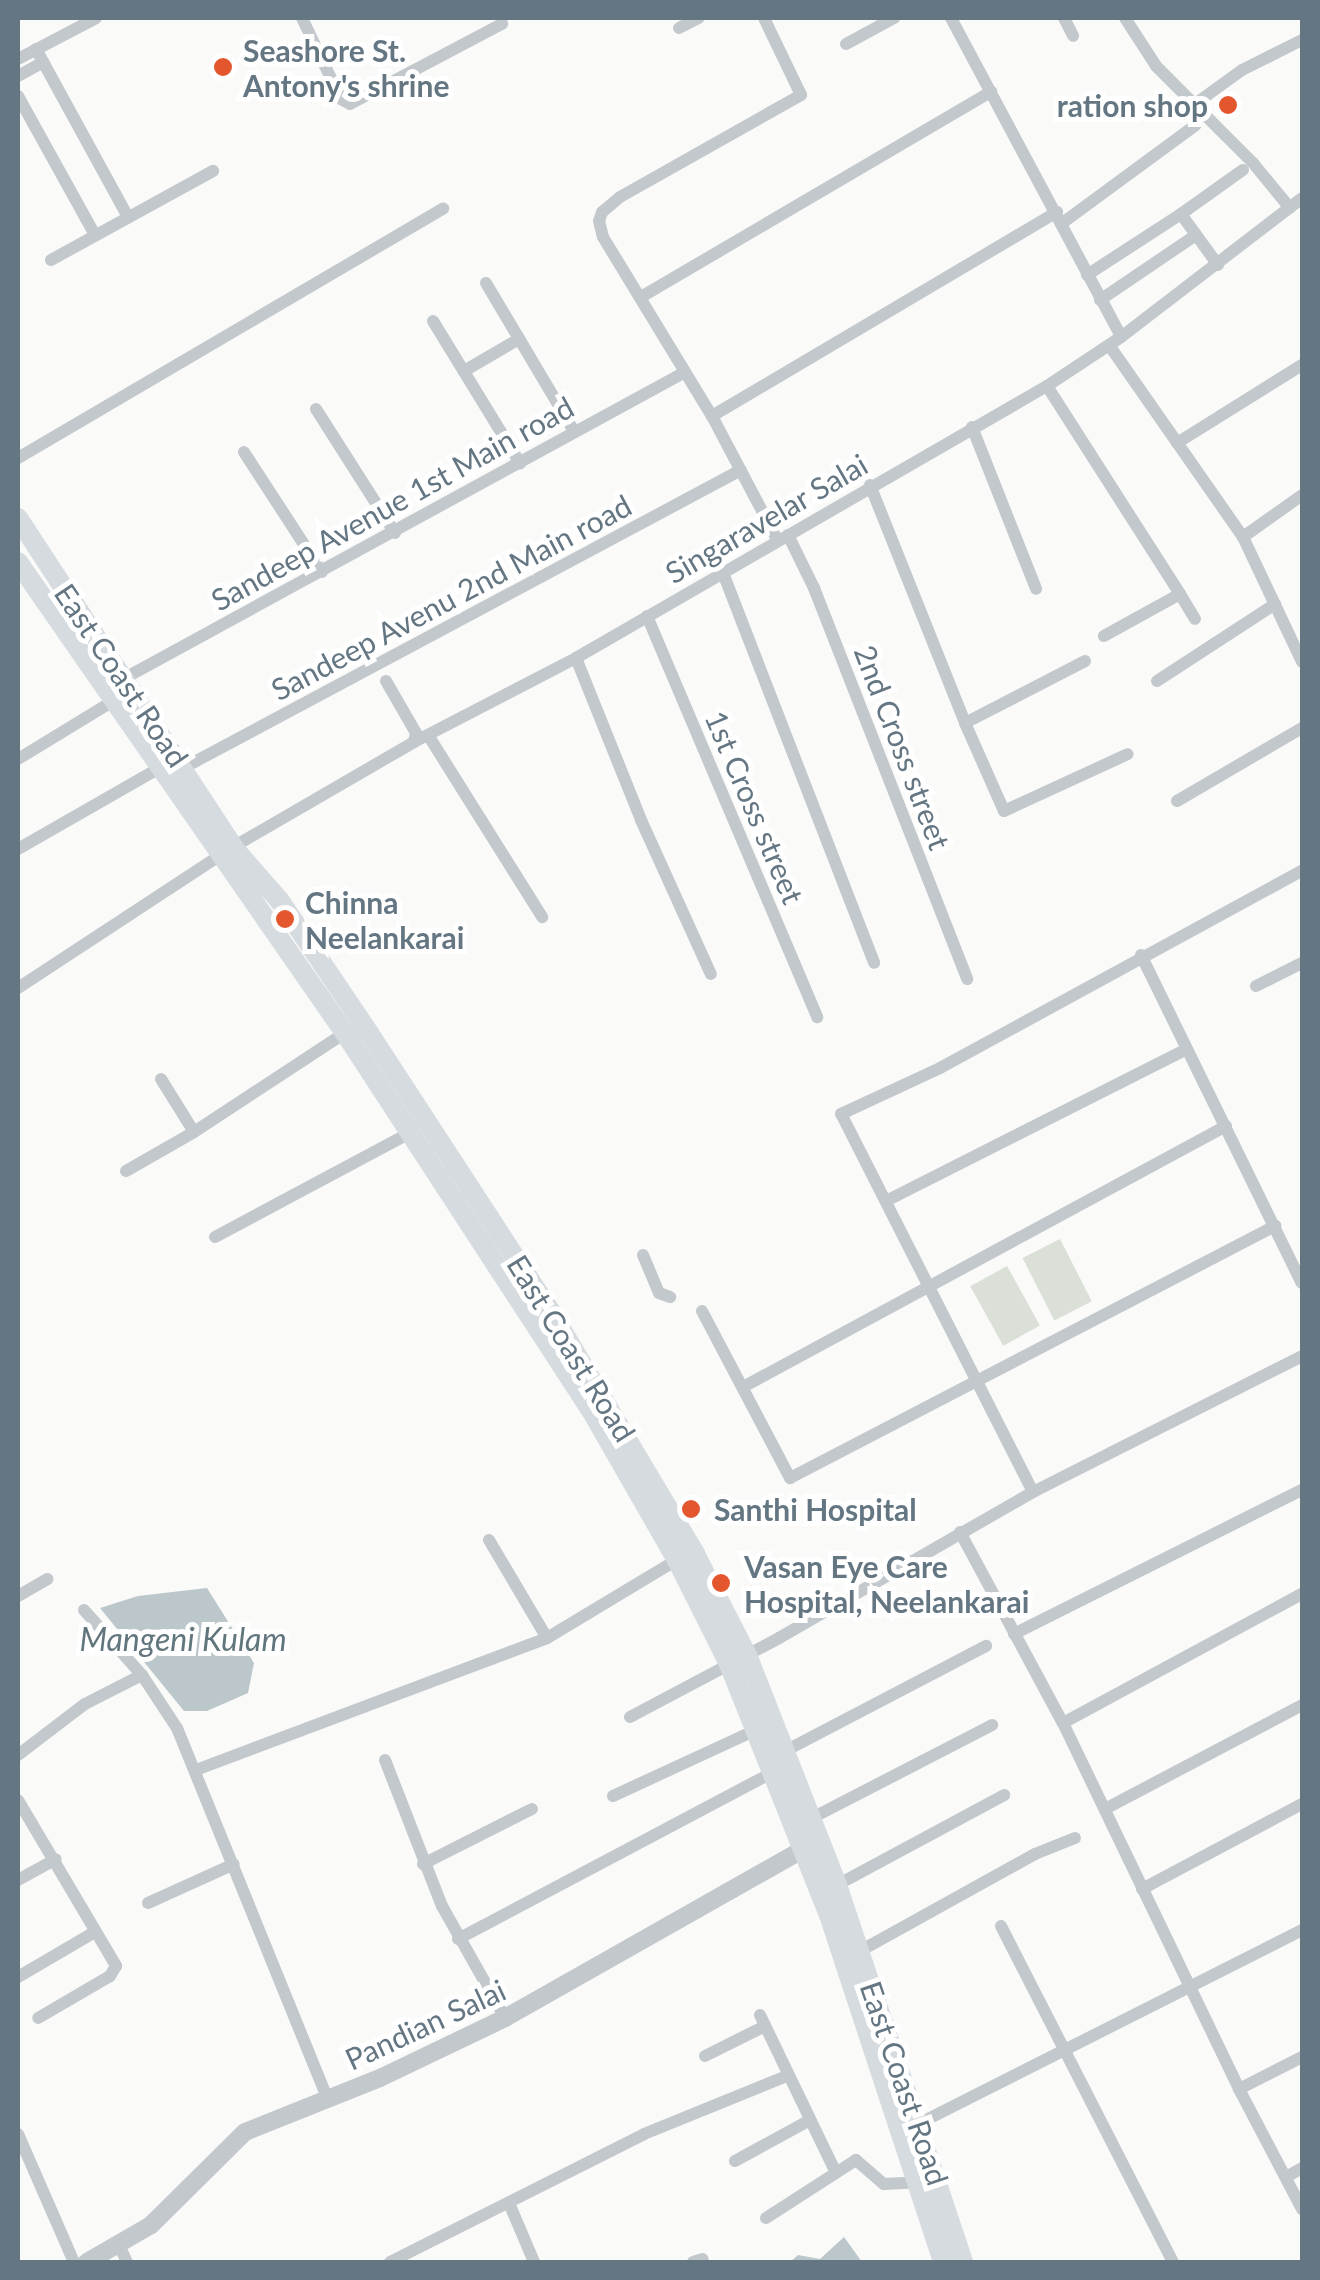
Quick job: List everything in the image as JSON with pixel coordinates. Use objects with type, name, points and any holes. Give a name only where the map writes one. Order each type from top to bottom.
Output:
[{"type":"main road","name":"East Coast Road","points":[[18,518],[123,689],[161,767],[228,852],[595,1417],[738,1660],[784,1752],[810,1819],[810,1845],[830,1914],[919,2182],[938,2210],[963,2262]]},
{"type":"main road","name":"East Coast Road","points":[[18,562],[185,768],[228,852],[280,902],[551,1312],[696,1554],[738,1660],[772,1773],[810,1845],[837,1885],[860,1950],[918,2124],[938,2210],[943,2262]]},
{"type":"street","points":[[18,76],[39,56],[96,18]]},
{"type":"street","points":[[302,18],[341,99],[350,104],[502,24]]},
{"type":"street","points":[[679,28],[699,18]]},
{"type":"street","name":"2nd Cross street","points":[[764,18],[801,94],[620,197],[602,212],[603,236],[814,588],[966,979]]},
{"type":"street","points":[[846,44],[892,18]]},
{"type":"street","points":[[951,18],[1059,218],[1100,300],[1115,341],[1178,443],[1243,536],[1302,657]]},
{"type":"street","points":[[1064,18],[1073,36]]},
{"type":"street","points":[[1124,18],[1156,66],[1290,208]]},
{"type":"street","points":[[1195,104],[1242,70],[1302,40]]},
{"type":"street","points":[[18,59],[39,56]]},
{"type":"street","points":[[39,56],[128,217]]},
{"type":"street","points":[[641,297],[990,92]]},
{"type":"street","points":[[18,96],[95,235]]},
{"type":"street","points":[[712,416],[1059,218],[1196,125]]},
{"type":"street","points":[[1087,275],[1243,170]]},
{"type":"street","points":[[51,260],[212,171]]},
{"type":"street","name":"Singaravelar Salai","points":[[18,988],[228,852],[414,742],[576,658],[1047,386],[1115,341],[1302,198]]},
{"type":"street","points":[[18,458],[442,209]]},
{"type":"street","points":[[1181,214],[1218,265]]},
{"type":"street","points":[[1100,300],[1196,235]]},
{"type":"street","points":[[486,283],[574,431]]},
{"type":"street","points":[[433,320],[520,463]]},
{"type":"street","points":[[464,371],[519,339]]},
{"type":"street","points":[[1178,443],[1302,365]]},
{"type":"street","name":"Sandeep Avenue 1st Main road","points":[[18,759],[123,689],[322,572],[686,372]]},
{"type":"street","points":[[1047,386],[1195,619]]},
{"type":"street","points":[[316,409],[395,533]]},
{"type":"street","points":[[972,427],[1036,588]]},
{"type":"street","points":[[244,452],[322,572]]},
{"type":"street","name":"Sandeep Avenu 2nd Main road","points":[[185,768],[741,470]]},
{"type":"street","points":[[870,485],[1004,812],[1128,754]]},
{"type":"street","points":[[1243,536],[1302,495]]},
{"type":"street","points":[[723,574],[874,963]]},
{"type":"street","points":[[1104,636],[1180,594]]},
{"type":"street","points":[[1157,681],[1276,604]]},
{"type":"street","name":"1st Cross street","points":[[646,616],[816,1017]]},
{"type":"street","points":[[576,658],[641,820],[711,974]]},
{"type":"street","points":[[965,723],[1086,662]]},
{"type":"street","points":[[386,682],[416,733],[414,742]]},
{"type":"street","points":[[1177,800],[1302,728]]},
{"type":"street","points":[[428,735],[542,917]]},
{"type":"street","points":[[18,849],[161,767]]},
{"type":"street","points":[[1033,1492],[841,1114],[940,1068],[1141,955],[1302,871]]},
{"type":"street","points":[[1141,955],[1302,1284]]},
{"type":"street","points":[[1256,986],[1302,963]]},
{"type":"street","points":[[126,1171],[194,1132],[345,1032]]},
{"type":"street","points":[[888,1200],[1185,1050]]},
{"type":"street","points":[[161,1079],[194,1132]]},
{"type":"street","points":[[743,1387],[1226,1126]]},
{"type":"street","points":[[214,1237],[410,1133]]},
{"type":"street","points":[[702,1312],[790,1478],[1275,1226]]},
{"type":"street","points":[[643,1255],[659,1293],[670,1297]]},
{"type":"street","points":[[630,1717],[1033,1492],[1302,1356]]},
{"type":"street","points":[[1014,1634],[1302,1490]]},
{"type":"street","points":[[960,1532],[1062,1723],[1239,2090],[1302,2209]]},
{"type":"street","points":[[489,1540],[548,1638]]},
{"type":"street","points":[[196,1770],[548,1638],[677,1560]]},
{"type":"street","points":[[18,1596],[48,1579]]},
{"type":"street","points":[[1062,1723],[1302,1594]]},
{"type":"street","points":[[84,1610],[142,1675],[168,1712],[196,1770],[328,2099]]},
{"type":"street","points":[[784,1752],[986,1646]]},
{"type":"street","points":[[18,1755],[85,1704],[142,1675]]},
{"type":"street","points":[[1105,1809],[1302,1705]]},
{"type":"street","points":[[810,1819],[992,1725]]},
{"type":"street","points":[[613,1796],[756,1730]]},
{"type":"street","points":[[386,1760],[423,1864],[458,1940],[505,2018]]},
{"type":"street","points":[[458,1940],[772,1773]]},
{"type":"street","points":[[837,1885],[1004,1795]]},
{"type":"street","points":[[18,1800],[56,1859],[116,1971],[38,2018]]},
{"type":"street","points":[[1142,1889],[1302,1804]]},
{"type":"street","points":[[423,1864],[532,1809]]},
{"type":"street","points":[[860,1950],[1019,1862],[1075,1838]]},
{"type":"street","name":"Pandian Salai","points":[[86,2262],[123,2254],[244,2132],[328,2099],[505,2018],[810,1845]]},
{"type":"street","points":[[18,1880],[56,1859]]},
{"type":"street","points":[[148,1903],[234,1864]]},
{"type":"street","points":[[1001,1926],[1173,2262]]},
{"type":"street","points":[[918,2124],[1302,1930]]},
{"type":"street","points":[[18,1977],[94,1933]]},
{"type":"street","points":[[706,2056],[762,2020],[836,2173]]},
{"type":"street","points":[[1239,2090],[1302,2056]]},
{"type":"street","points":[[390,2262],[644,2134],[787,2076]]},
{"type":"street","points":[[734,2161],[810,2120]]},
{"type":"street","points":[[18,2134],[74,2262]]},
{"type":"street","points":[[766,2218],[856,2160],[884,2184],[919,2182]]},
{"type":"street","points":[[1286,2177],[1302,2168]]},
{"type":"street","points":[[509,2204],[534,2262]]},
{"type":"shaded area","points":[[1060,1239],[1092,1301],[1054,1320],[1023,1258]]},
{"type":"shaded area","points":[[1007,1266],[1040,1325],[1003,1346],[970,1286]]},
{"type":"water","name":"Mangeni Kulam","points":[[207,1588],[254,1663],[248,1693],[207,1711],[184,1711],[100,1608],[138,1596]]},
{"type":"water","points":[[844,2237],[862,2262],[790,2262],[798,2255],[820,2259]]},
{"type":"place","name":"Seashore St. Antony's shrine","points":[[223,67]]},
{"type":"place","name":"ration shop","points":[[1228,105]]},
{"type":"place","name":"Chinna Neelankarai","points":[[285,919]]},
{"type":"place","name":"Santhi Hospital","points":[[691,1509]]},
{"type":"place","name":"Vasan Eye Care Hospital, Neelankarai","points":[[721,1583]]}]
